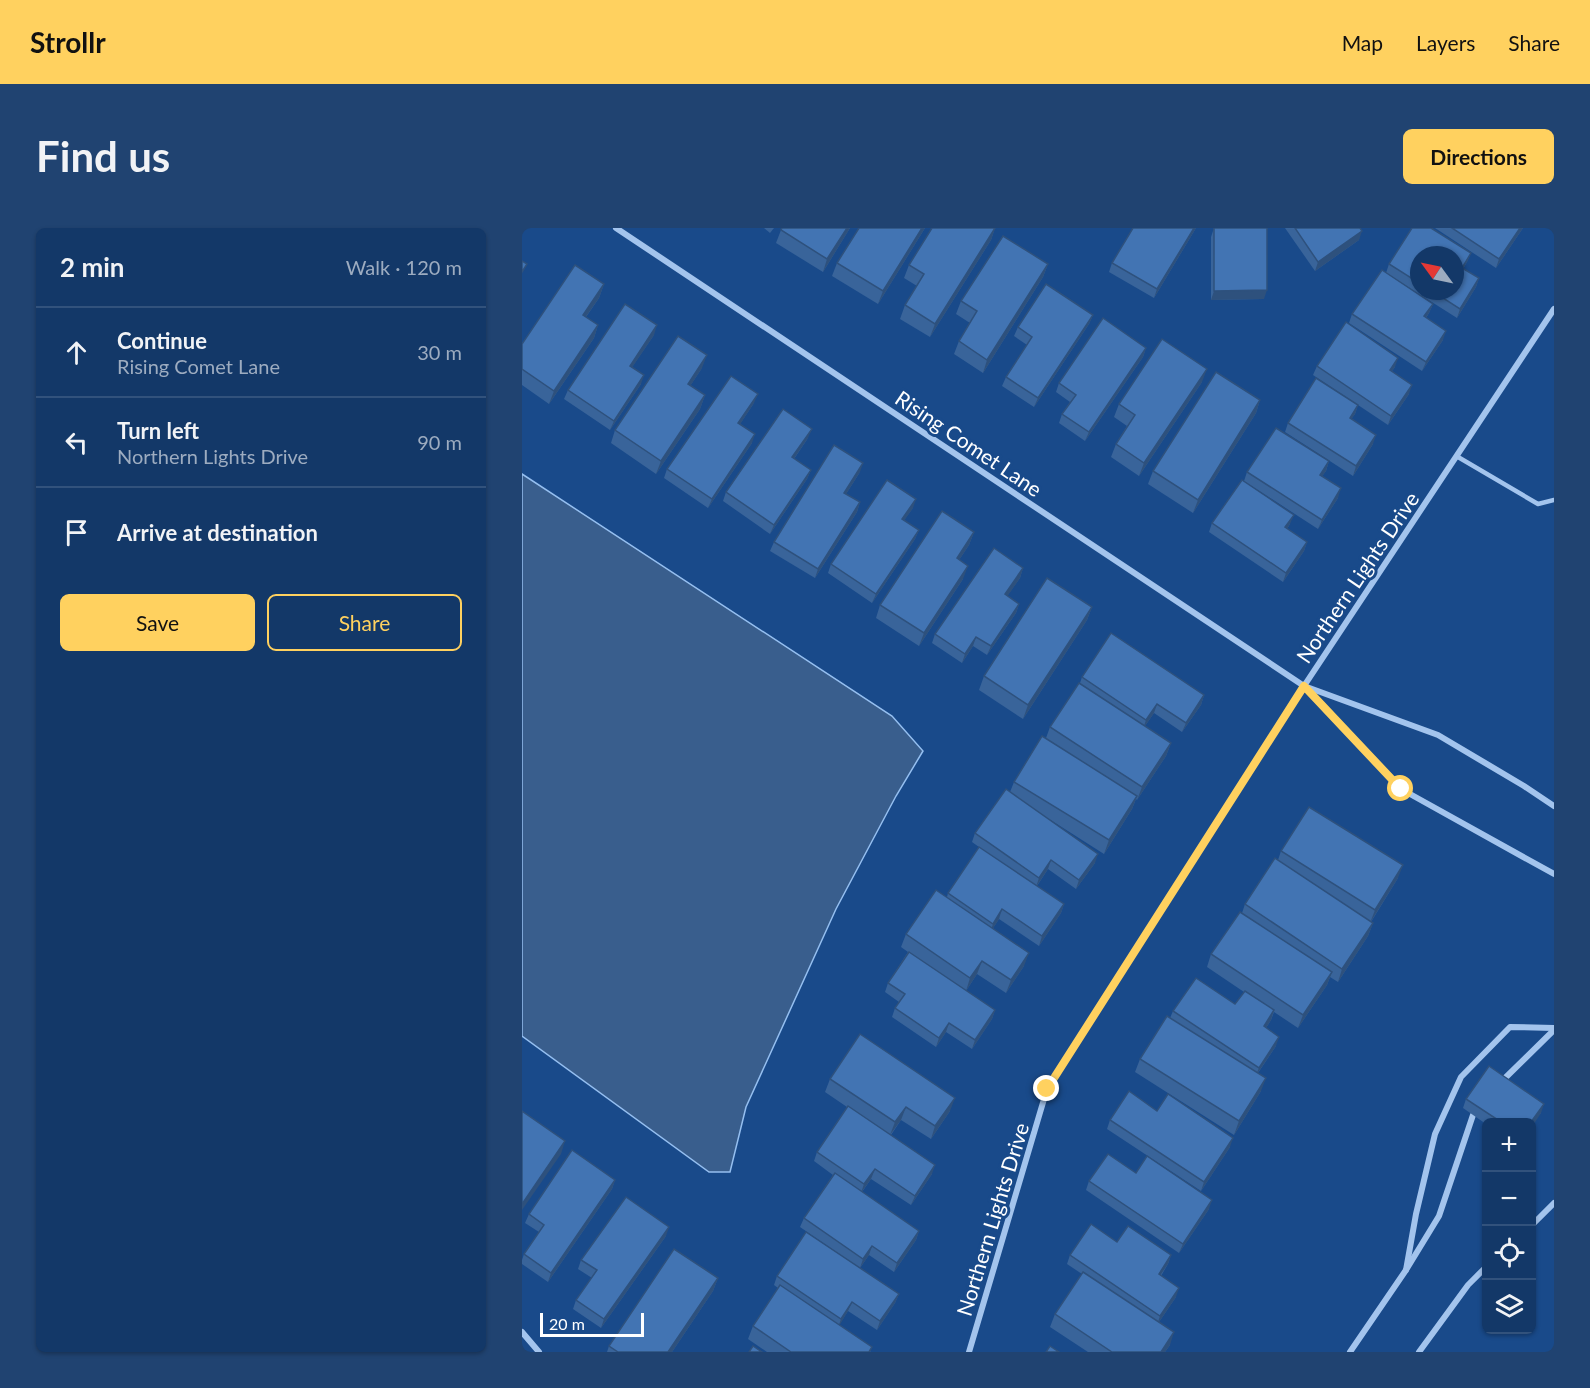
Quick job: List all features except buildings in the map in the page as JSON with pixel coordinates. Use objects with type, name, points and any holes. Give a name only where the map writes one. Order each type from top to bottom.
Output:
[{"type":"street","name":"Rising Comet Lane","points":[[616,228],[1304,686],[1401,789],[1554,874]]},
{"type":"street","name":"Northern Lights Drive","points":[[969,1352],[1047,1089],[1304,686],[1554,309]]},
{"type":"street","name":"Rising Comet Lane","points":[[1304,686],[1438,735],[1554,806]]},
{"type":"street","points":[[1406,1270],[1416,1214],[1435,1134],[1461,1077],[1510,1027],[1554,1029]]},
{"type":"street","points":[[1498,1084],[1554,1029]]},
{"type":"street","points":[[1350,1352],[1406,1270],[1439,1216],[1473,1115]]},
{"type":"street","points":[[1536,1221],[1554,1203]]},
{"type":"street","points":[[1419,1352],[1468,1285],[1482,1271]]},
{"type":"street","points":[[522,1332],[539,1352]]},
{"type":"lane","points":[[1458,457],[1538,504],[1554,500]]},
{"type":"water","points":[[522,474],[892,716],[923,751],[896,796],[836,909],[746,1107],[730,1172],[709,1172],[522,1036]]},
{"type":"route","points":[[1047,1089],[1304,686],[1401,789]]}]
